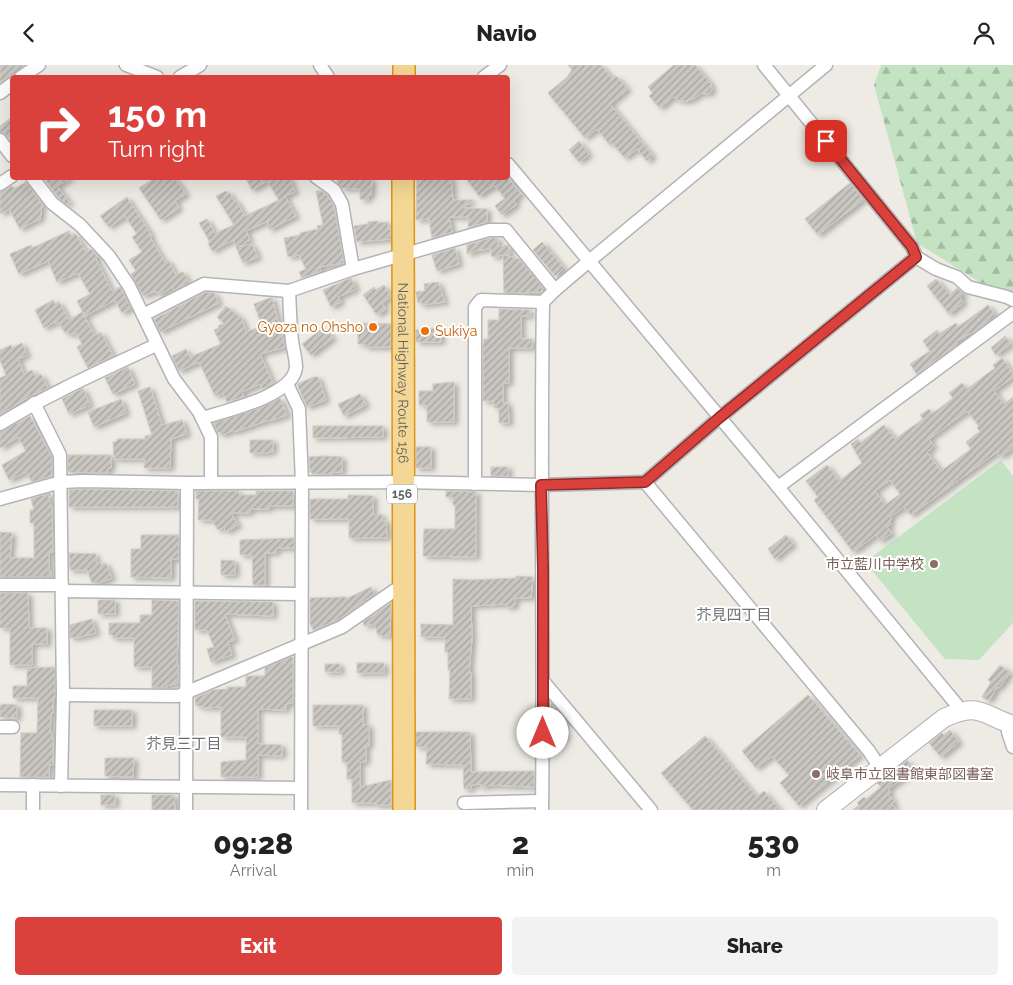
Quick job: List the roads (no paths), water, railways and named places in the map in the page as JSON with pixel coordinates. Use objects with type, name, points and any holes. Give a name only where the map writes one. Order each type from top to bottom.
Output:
[{"type":"highway","name":"National Highway Route 156","points":[[403,180],[404,810]]},
{"type":"street","points":[[23,75],[39,65]]},
{"type":"street","points":[[126,65],[152,75]]},
{"type":"street","points":[[183,75],[200,65]]},
{"type":"street","points":[[487,75],[500,65]]},
{"type":"street","points":[[764,65],[912,247],[916,257],[936,269],[957,277],[968,287],[1007,297],[1013,301]]},
{"type":"street","points":[[464,803],[542,806],[543,541],[541,485],[543,302],[588,262],[826,65]]},
{"type":"street","points":[[0,140],[10,153]]},
{"type":"street","points":[[510,166],[778,487],[961,710]]},
{"type":"street","points":[[34,180],[52,203],[80,225],[110,256],[130,286],[156,345],[174,379],[199,412],[212,437],[211,481]]},
{"type":"street","points":[[320,180],[334,191],[342,204],[353,269]]},
{"type":"street","points":[[143,315],[204,284],[289,291],[353,269],[489,230],[506,230],[555,290]]},
{"type":"street","points":[[0,499],[61,482],[84,481],[187,483],[211,481],[302,483],[402,482],[541,485],[645,482],[719,418],[916,257]]},
{"type":"street","points":[[202,418],[270,395],[287,384],[294,375],[296,367],[289,291]]},
{"type":"street","points":[[475,484],[475,307],[481,300],[543,302]]},
{"type":"street","points":[[778,487],[1013,313]]},
{"type":"street","points":[[0,424],[34,403],[156,345]]},
{"type":"street","points":[[287,384],[300,409],[302,483],[300,810]]},
{"type":"street","points":[[34,403],[60,455],[63,695],[61,785]]},
{"type":"street","points":[[645,482],[880,767]]},
{"type":"street","points":[[186,810],[188,787],[187,483]]},
{"type":"street","points":[[0,585],[187,593],[301,594]]},
{"type":"street","points":[[63,695],[178,696],[342,627],[394,590],[403,587]]},
{"type":"street","points":[[543,681],[651,810]]},
{"type":"street","points":[[826,810],[944,718],[961,710],[973,709],[984,712],[1011,725],[1008,732],[1013,747]]},
{"type":"street","points":[[0,727],[13,727]]},
{"type":"street","points":[[0,785],[301,788]]},
{"type":"street","points":[[33,785],[33,810]]},
{"type":"place","name":"Gyoza no Ohsho","points":[[373,327]]},
{"type":"place","name":"Sukiya","points":[[425,331]]},
{"type":"place","name":"市立藍川中学校","points":[[934,564]]},
{"type":"place","name":"岐阜市立図書館東部図書室","points":[[816,774]]},
{"type":"district","name":"芥見四丁目","points":[[734,615]]},
{"type":"district","name":"芥見三丁目","points":[[184,744]]}]
